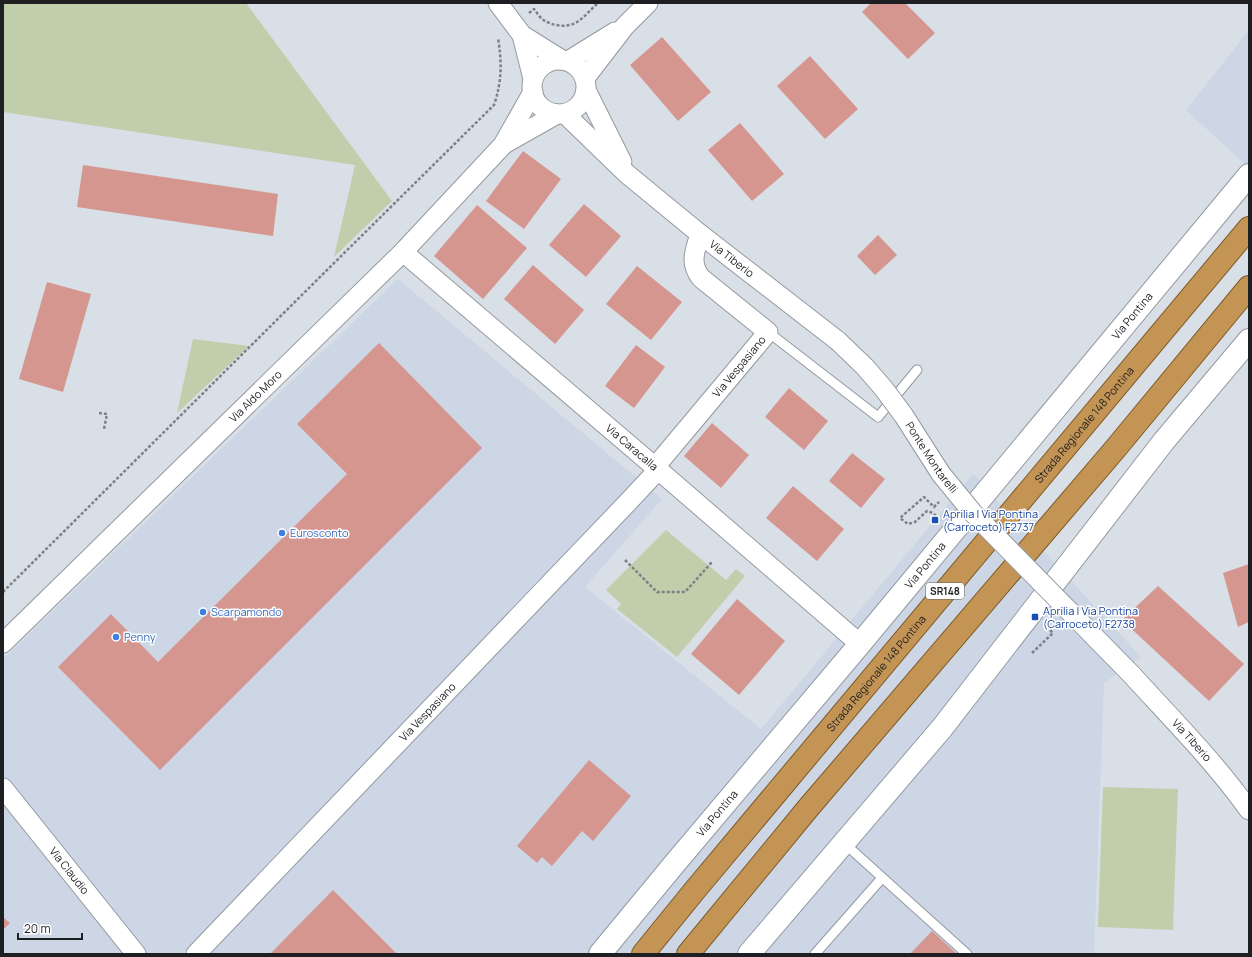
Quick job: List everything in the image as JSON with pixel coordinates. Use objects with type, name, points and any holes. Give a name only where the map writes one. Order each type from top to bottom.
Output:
[{"type":"highway","name":"Strada Regionale 148 Pontina","points":[[643,954],[1249,228]]},
{"type":"highway","points":[[688,954],[809,807],[1116,448],[1249,287]]},
{"type":"street","points":[[498,3],[518,30],[575,65],[581,71],[586,84]]},
{"type":"street","name":"Via Aldo Moro","points":[[503,145],[561,114],[573,111],[584,98],[586,84],[625,26],[648,3]]},
{"type":"street","name":"Via Aldo Moro","points":[[3,643],[403,252],[503,145],[533,85],[538,70],[544,64],[553,60],[565,60],[625,26]]},
{"type":"street","points":[[518,30],[536,100],[541,107],[549,112],[561,114]]},
{"type":"street","name":"Via Tiberio","points":[[586,84],[627,174]]},
{"type":"street","name":"Via Tiberio","points":[[561,114],[627,174],[700,234],[838,341]]},
{"type":"street","name":"Via Pontina","points":[[600,954],[860,644],[1249,175]]},
{"type":"street","name":"Via Vespasiano","points":[[196,954],[615,516],[768,332],[701,278],[696,272],[694,266],[694,255],[700,234]]},
{"type":"street","name":"Via Caracalla","points":[[403,252],[860,644]]},
{"type":"street","points":[[749,954],[942,728],[1164,441],[1249,340]]},
{"type":"street","name":"Ponte Montarelli","points":[[838,341],[860,362],[884,389],[904,416],[929,457],[973,513],[1131,674]]},
{"type":"street","name":"Via Tiberio","points":[[1131,674],[1206,756],[1249,810]]},
{"type":"street","name":"Via Claudio","points":[[3,788],[136,954]]},
{"type":"lane","points":[[768,332],[878,417],[917,370]]},
{"type":"lane","points":[[844,843],[967,954]]},
{"type":"lane","points":[[815,954],[882,878]]},
{"type":"path","points":[[3,592],[494,105],[499,92],[501,75],[498,38],[518,30],[534,9],[544,20],[551,24],[569,26],[577,22],[598,3]]},
{"type":"path","points":[[99,413],[107,414],[104,429]]},
{"type":"path","points":[[936,516],[933,513],[927,512],[915,522],[908,524],[900,518],[924,496],[934,507],[953,489]]},
{"type":"path","points":[[625,560],[657,592],[685,592],[712,562]]},
{"type":"shaded area","points":[[1249,30],[1249,168],[1186,110]]},
{"type":"shaded area","points":[[398,279],[662,499],[585,587],[761,729],[973,474],[1141,657],[1104,683],[1094,954],[3,954],[3,659]]},
{"type":"green space","points":[[3,3],[246,3],[392,201],[334,257],[355,165],[3,112]]},
{"type":"green space","points":[[193,339],[249,346],[177,413]]},
{"type":"green space","points":[[666,530],[726,580],[736,569],[745,576],[677,657],[617,609],[621,604],[606,590]]},
{"type":"green space","points":[[1103,787],[1178,789],[1173,930],[1098,927]]},
{"type":"building","points":[[871,3],[905,3],[935,33],[908,59],[862,12]]},
{"type":"building","points":[[662,37],[711,92],[678,121],[630,65]]},
{"type":"building","points":[[810,56],[858,109],[825,139],[777,86]]},
{"type":"building","points":[[740,123],[784,174],[752,201],[708,150]]},
{"type":"building","points":[[523,151],[561,179],[524,229],[486,201]]},
{"type":"building","points":[[83,165],[278,194],[273,236],[77,207]]},
{"type":"building","points":[[584,204],[621,236],[586,277],[549,245]]},
{"type":"building","points":[[477,205],[527,248],[483,299],[434,256]]},
{"type":"building","points":[[878,235],[897,255],[875,275],[857,256]]},
{"type":"building","points":[[533,265],[584,310],[555,344],[504,299]]},
{"type":"building","points":[[637,266],[682,302],[651,340],[606,304]]},
{"type":"building","points":[[47,282],[91,294],[63,392],[19,379]]},
{"type":"building","points":[[379,343],[482,448],[160,770],[58,667],[111,614],[158,662],[347,474],[297,424]]},
{"type":"building","points":[[636,345],[665,367],[634,408],[605,386]]},
{"type":"building","points":[[789,388],[828,421],[804,450],[765,417]]},
{"type":"building","points":[[712,423],[749,455],[721,488],[684,456]]},
{"type":"building","points":[[852,453],[885,479],[861,508],[829,481]]},
{"type":"building","points":[[793,486],[844,529],[817,561],[766,518]]},
{"type":"building","points":[[1249,564],[1249,622],[1238,627],[1223,573]]},
{"type":"building","points":[[1158,586],[1244,664],[1209,701],[1122,620]]},
{"type":"building","points":[[737,599],[785,641],[739,695],[691,654]]},
{"type":"building","points":[[589,760],[631,796],[593,841],[582,831],[552,866],[542,857],[537,863],[517,846]]},
{"type":"building","points":[[333,890],[397,954],[270,954]]},
{"type":"building","points":[[3,917],[10,923],[3,930]]},
{"type":"building","points":[[932,931],[957,954],[910,954]]},
{"type":"place","name":"Aprilia | Via Pontina (Carroceto) F2737","points":[[935,520]]},
{"type":"place","name":"Eurosconto","points":[[282,533]]},
{"type":"place","name":"Scarpamondo","points":[[203,612]]},
{"type":"place","name":"Aprilia | Via Pontina (Carroceto) F2738","points":[[1035,617]]},
{"type":"place","name":"Penny","points":[[116,637]]}]
